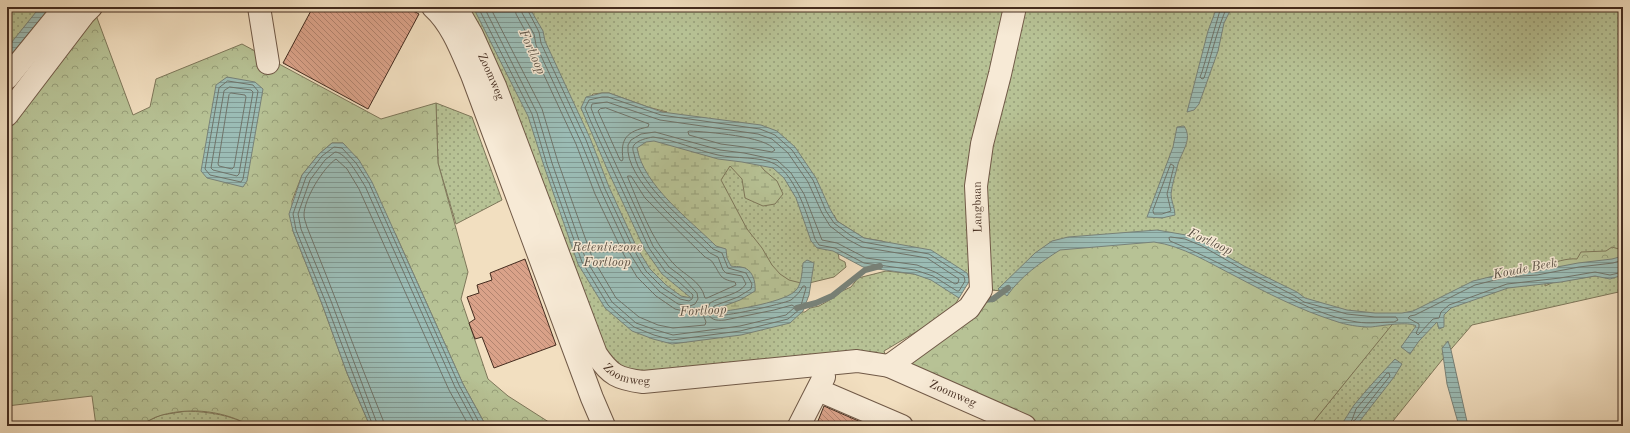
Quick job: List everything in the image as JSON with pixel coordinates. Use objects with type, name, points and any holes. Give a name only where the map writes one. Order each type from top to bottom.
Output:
[{"type":"street","points":[[7,78],[65,7]]},
{"type":"street","points":[[7,115],[84,14],[91,7]]},
{"type":"street","points":[[259,7],[268,63]]},
{"type":"street","points":[[433,7],[440,13],[456,39],[472,76],[592,398],[604,426]]},
{"type":"street","name":"Zoomweg","points":[[456,7],[472,35],[495,86],[596,354],[604,367],[614,375],[627,380],[643,382],[857,360],[889,366],[1025,426]]},
{"type":"street","name":"Langbaan","points":[[889,366],[976,298],[976,186],[982,144],[1015,7]]},
{"type":"street","points":[[799,426],[808,406],[818,390],[829,363]]},
{"type":"street","points":[[818,390],[902,426]]},
{"type":"green space","points":[[7,7],[56,7],[7,66]]},
{"type":"green space","points":[[93,7],[133,115],[150,107],[156,79],[242,44],[381,119],[436,103],[438,163],[468,272],[461,299],[488,379],[508,396],[555,426],[486,426],[463,384],[396,235],[343,143],[332,143],[319,154],[302,175],[292,201],[293,231],[347,373],[370,426],[251,426],[219,414],[185,411],[155,417],[143,424],[132,427],[96,426],[92,396],[7,406],[7,102]]},
{"type":"green space","points":[[463,7],[1623,7],[1623,291],[1472,325],[1389,426],[1310,426],[1394,321],[990,290],[882,241],[864,238],[837,221],[834,215],[839,259],[845,262],[846,267],[834,277],[805,284],[787,286],[773,275],[716,177],[728,160],[695,137],[790,323],[796,312],[805,312],[810,308],[819,306],[851,287],[858,278],[886,271],[914,274],[939,281],[959,298],[951,311],[884,351],[889,366],[877,352],[739,364],[667,373],[625,372],[604,354]],"holes":[[[609,93],[648,107],[667,112],[583,112],[581,108],[593,94]]]},
{"type":"green space","points":[[436,103],[472,117],[502,200],[456,224],[438,163]]},
{"type":"green space","points":[[609,128],[751,154],[764,170],[777,181],[783,194],[775,204],[763,206],[745,198],[742,179],[730,166],[721,180],[747,229],[762,248],[772,265],[780,274],[789,280],[805,284],[781,303],[716,317]]},
{"type":"green space","points":[[1159,237],[1313,306],[1395,321],[1310,426],[1025,426],[889,366],[971,306],[1000,295],[1050,250]]},
{"type":"green space","points":[[1612,247],[1623,249],[1623,272],[1554,282],[1545,286],[1546,266],[1569,259],[1577,259],[1581,252],[1606,251]]},
{"type":"green space","points":[[187,411],[220,415],[236,419],[251,426],[136,426],[161,415]]},
{"type":"water","points":[[40,7],[56,7],[7,66],[7,48]]},
{"type":"water","name":"Retentiezone Fortloop","points":[[473,7],[529,7],[543,31],[545,41],[590,138],[609,187],[637,248],[650,269],[666,285],[681,296],[691,298],[662,274],[645,250],[608,171],[581,108],[586,97],[609,93],[662,112],[761,125],[777,131],[795,147],[816,178],[837,221],[864,238],[931,250],[967,273],[970,280],[959,298],[931,280],[914,274],[863,267],[833,251],[817,248],[811,241],[796,198],[784,178],[773,168],[718,159],[654,141],[646,142],[637,148],[641,162],[648,176],[658,189],[716,246],[726,249],[727,258],[731,266],[745,268],[751,272],[755,283],[755,291],[740,300],[716,309],[718,312],[760,305],[792,294],[800,283],[803,263],[807,260],[814,263],[809,295],[803,311],[790,323],[741,335],[672,344],[632,331],[605,308],[578,264],[528,116]]},
{"type":"water","points":[[1217,7],[1232,7],[1224,23],[1218,51],[1199,104],[1194,110],[1187,112],[1208,31]]},
{"type":"water","points":[[227,77],[255,82],[263,89],[247,181],[243,187],[207,178],[201,171],[216,85]]},
{"type":"water","points":[[1184,126],[1187,140],[1178,164],[1171,194],[1175,215],[1162,218],[1147,217],[1173,147],[1177,127]]},
{"type":"water","points":[[332,143],[343,143],[359,160],[372,182],[463,384],[486,426],[370,426],[347,373],[293,231],[289,214],[302,175],[319,154]]},
{"type":"water","points":[[1157,230],[1186,235],[1204,243],[1244,266],[1297,292],[1305,298],[1347,310],[1375,313],[1402,313],[1413,311],[1473,281],[1506,273],[1536,271],[1623,256],[1623,275],[1610,279],[1595,276],[1561,282],[1508,288],[1451,308],[1444,315],[1444,327],[1439,329],[1437,322],[1419,341],[1410,354],[1401,347],[1416,326],[1401,324],[1371,327],[1353,326],[1322,317],[1259,289],[1186,251],[1154,242],[1060,250],[1031,270],[1018,282],[1007,296],[998,289],[1035,253],[1052,241],[1068,237]]},
{"type":"water","points":[[1448,341],[1468,426],[1459,426],[1447,384],[1442,348]]},
{"type":"water","points":[[1395,359],[1402,364],[1394,377],[1356,426],[1340,426],[1354,405]]},
{"type":"building","points":[[313,7],[406,7],[419,14],[368,109],[283,63]]},
{"type":"building","points":[[525,259],[556,345],[494,368],[482,337],[475,339],[469,323],[475,319],[467,297],[479,293],[477,285],[492,280],[490,273]]},
{"type":"building","points":[[824,406],[870,426],[816,426]]},
{"type":"waterway","name":"Fortloop","points":[[797,308],[816,303],[832,296],[865,270],[880,266]]},
{"type":"waterway","name":"Fortloop","points":[[984,300],[993,299],[1008,288]]},
{"type":"water label","name":"Koude Beek","points":[[1525,269]]}]
